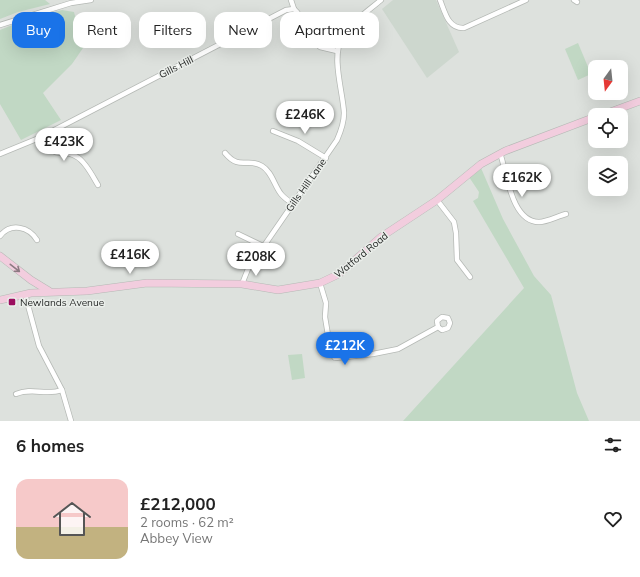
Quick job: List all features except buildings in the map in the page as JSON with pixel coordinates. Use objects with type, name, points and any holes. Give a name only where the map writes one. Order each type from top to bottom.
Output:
[{"type":"main road","points":[[621,108],[640,101]]},
{"type":"main road","name":"Watford Road","points":[[0,300],[28,293],[49,291],[87,291],[146,283],[242,284],[278,290],[320,283],[339,274],[381,237],[437,200],[481,164],[500,153],[588,120]]},
{"type":"main road","points":[[0,256],[31,280],[49,291]]},
{"type":"main road","points":[[28,293],[31,280]]},
{"type":"street","points":[[0,25],[72,1],[91,0]]},
{"type":"street","points":[[291,0],[294,9],[314,42],[320,46],[338,51]]},
{"type":"street","name":"Gills Hill Lane","points":[[242,284],[248,269],[263,246],[326,158],[337,140],[343,122],[338,51],[339,43],[347,30],[381,0]]},
{"type":"street","points":[[440,0],[449,21],[455,27],[464,28],[526,0]]},
{"type":"street","name":"Gills Hill","points":[[0,154],[44,135],[286,10],[294,9]]},
{"type":"street","points":[[273,131],[298,141],[326,158]]},
{"type":"street","points":[[44,135],[48,147],[52,152],[58,154],[72,154],[79,158],[98,185]]},
{"type":"street","points":[[225,153],[236,162],[263,166],[271,175],[281,194],[293,204]]},
{"type":"street","points":[[500,153],[505,166],[509,188],[517,206],[525,216],[530,220],[541,222],[566,214]]},
{"type":"street","points":[[437,200],[454,222],[457,260],[470,277]]},
{"type":"street","points":[[0,236],[8,230],[20,228],[33,233],[37,240]]},
{"type":"street","points":[[238,234],[263,246]]},
{"type":"street","points":[[320,283],[326,303],[325,317],[331,353],[335,358],[374,354],[398,349],[438,327]]},
{"type":"street","points":[[28,293],[41,353],[62,390],[71,421]]},
{"type":"street","points":[[16,394],[32,390],[48,393],[62,390]]},
{"type":"shaded area","points":[[393,0],[436,0],[459,52],[427,78],[382,9]]},
{"type":"green space","points":[[0,0],[45,0],[50,4],[18,12],[12,12],[12,14],[0,19]]},
{"type":"green space","points":[[62,10],[74,12],[73,48],[83,48],[72,64],[43,93],[61,120],[21,140],[0,104],[0,30],[12,25],[12,48],[65,48],[65,12],[55,12]]},
{"type":"green space","points":[[578,43],[588,67],[588,75],[578,80],[565,49]]},
{"type":"green space","points":[[481,168],[503,219],[534,276],[551,295],[577,393],[589,421],[403,421],[524,288],[473,201],[478,198],[479,192],[469,177]]},
{"type":"green space","points":[[302,354],[305,378],[292,380],[288,355]]},
{"type":"place","name":"Newlands Avenue","points":[[12,302]]}]
